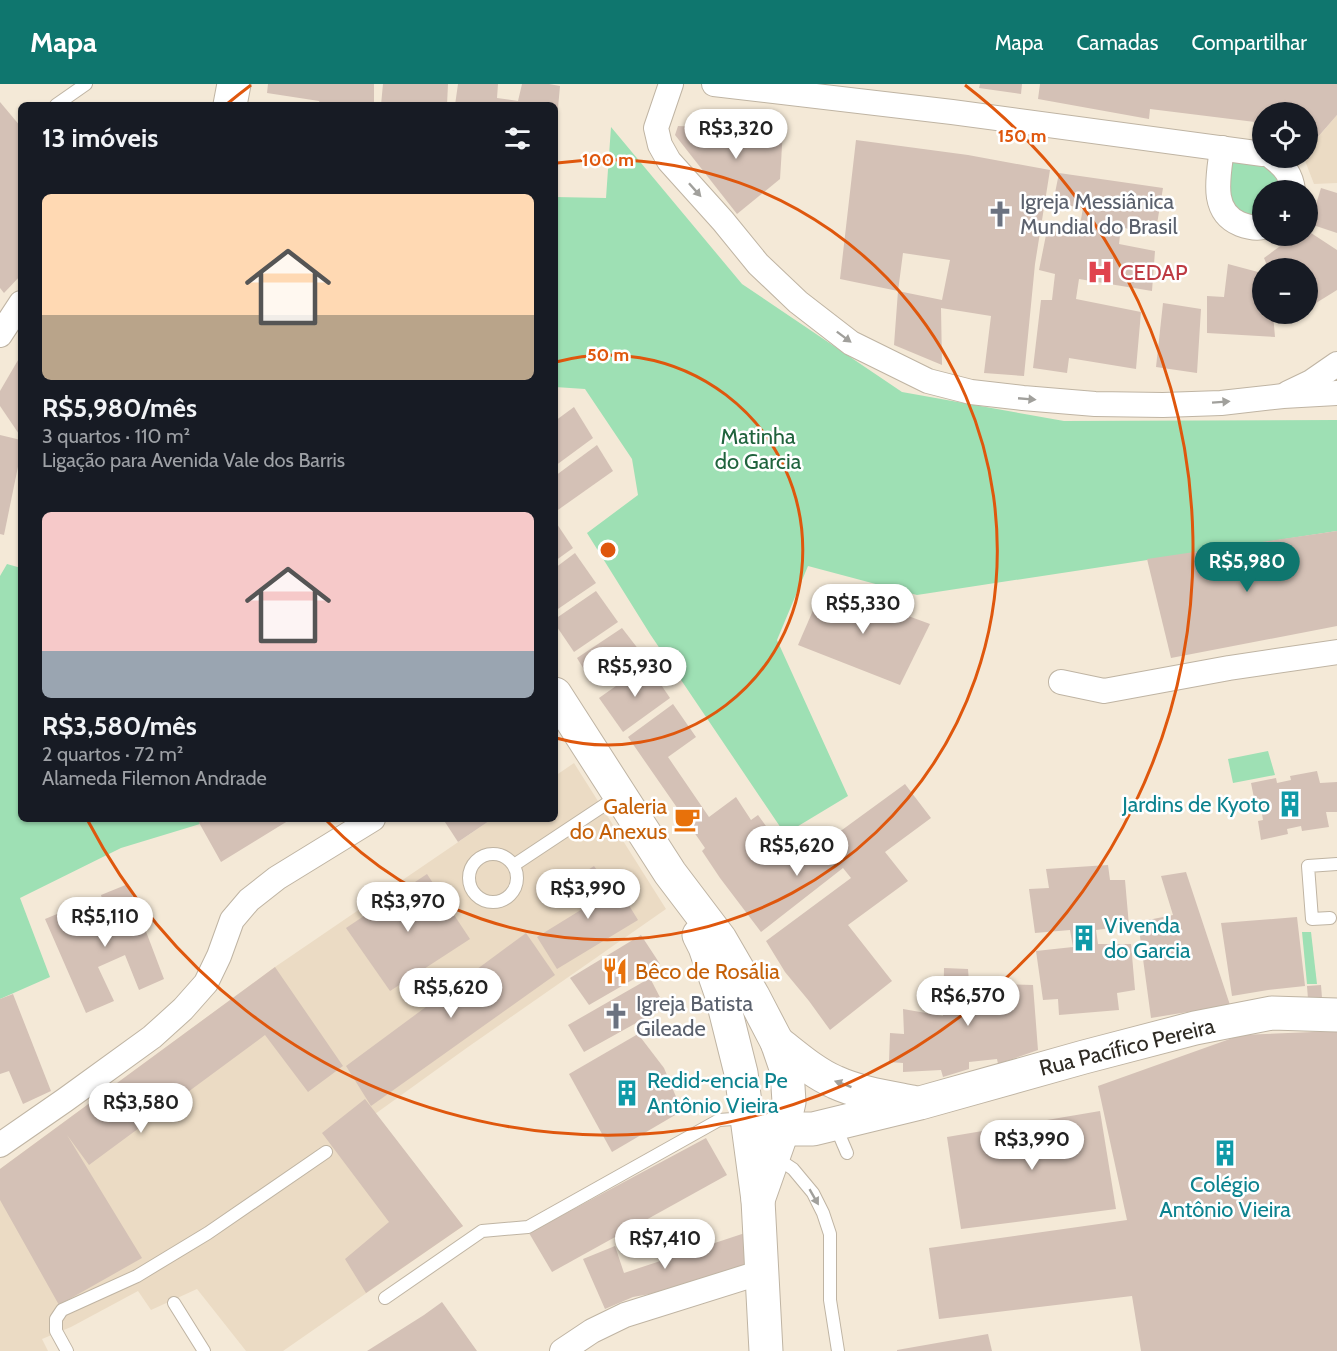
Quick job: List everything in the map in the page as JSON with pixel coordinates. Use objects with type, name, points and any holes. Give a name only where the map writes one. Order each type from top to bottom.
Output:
[{"type":"main road","points":[[558,702],[670,873],[720,939],[777,1042],[787,1071],[789,1102],[779,1143],[758,1200]]},
{"type":"main road","points":[[670,873],[705,947],[721,993],[741,1073],[758,1200],[766,1351]]},
{"type":"main road","name":"Rua Pacífico Pereira","points":[[747,1118],[779,1143],[813,1129],[841,1139],[920,1103],[1195,1028],[1272,1013],[1337,1015]]},
{"type":"main road","name":"Rua Pacífico Pereira","points":[[777,1042],[805,1064],[834,1082],[869,1093],[920,1103]]},
{"type":"street","points":[[671,84],[657,128],[660,145],[669,161],[758,264],[798,302],[851,343],[928,381],[970,392],[1095,404],[1221,403],[1337,393]]},
{"type":"street","points":[[714,84],[952,112],[1252,152]]},
{"type":"street","points":[[1221,148],[1217,190],[1219,202],[1234,222],[1252,227]]},
{"type":"street","points":[[0,335],[18,308]]},
{"type":"street","points":[[1283,396],[1311,382],[1337,364]]},
{"type":"street","points":[[1060,682],[1104,691],[1229,668],[1337,652]]},
{"type":"street","points":[[0,1144],[144,1043],[183,1009],[206,983],[232,920],[249,900],[277,878],[367,822]]},
{"type":"street","points":[[562,1351],[592,1331],[626,1315],[762,1272]]},
{"type":"lane","points":[[60,102],[86,84]]},
{"type":"lane","points":[[514,865],[620,795]]},
{"type":"lane","points":[[499,854],[514,865],[518,874],[517,884],[514,892],[507,899],[498,903],[488,902],[473,892],[469,883],[469,873],[473,864],[480,857],[499,854]]},
{"type":"lane","points":[[1330,918],[1312,919],[1308,866],[1337,864]]},
{"type":"lane","points":[[385,1298],[482,1231],[528,1227],[718,1120],[747,1118]]},
{"type":"lane","points":[[779,1143],[793,1169],[813,1193],[830,1234],[830,1300],[837,1348]]},
{"type":"lane","points":[[67,1351],[56,1331],[56,1319],[63,1310],[136,1276],[198,1239],[326,1152]]},
{"type":"lane","points":[[174,1303],[202,1350]]},
{"type":"shaded area","points":[[1337,115],[1337,183],[1318,184],[1318,180],[1312,180],[1308,168],[1318,168],[1318,137]]},
{"type":"shaded area","points":[[574,763],[666,909],[375,1114],[463,1226],[283,1351],[246,1351],[197,1289],[151,1310],[138,1291],[71,1327],[42,1339],[48,1351],[0,1351],[0,1169],[275,967],[488,822],[558,822],[558,774]]},
{"type":"green space","name":"Matinha do Garcia","points":[[611,127],[742,284],[902,392],[1064,421],[1337,420],[1337,531],[917,595],[808,566],[777,640],[848,796],[785,834],[650,634],[587,533],[638,495],[632,459],[585,389],[558,387],[558,197],[606,198]]},
{"type":"green space","points":[[1232,159],[1252,163],[1252,168],[1272,168],[1282,180],[1252,180],[1252,217],[1234,210],[1227,196]]},
{"type":"green space","points":[[7,564],[18,567],[18,822],[199,822],[200,824],[121,848],[20,898],[50,977],[0,999],[0,576]]},
{"type":"green space","points":[[1268,751],[1275,775],[1233,783],[1228,759]]},
{"type":"green space","points":[[1302,932],[1311,932],[1317,984],[1307,984]]},
{"type":"building","points":[[268,84],[374,84],[374,102],[320,102],[267,93]]},
{"type":"building","points":[[383,84],[448,84],[447,102],[381,102]]},
{"type":"building","points":[[458,84],[498,84],[497,98],[518,101],[522,84],[560,86],[558,108],[558,102],[455,102]]},
{"type":"building","points":[[980,84],[1022,84],[1021,94],[979,88]]},
{"type":"building","points":[[1040,84],[1337,84],[1337,115],[1318,137],[1318,102],[1252,102],[1252,122],[1150,109],[1149,119],[1038,99]]},
{"type":"building","points":[[0,102],[18,123],[18,278],[4,293],[0,288]]},
{"type":"building","points":[[678,126],[783,130],[780,179],[737,214],[675,135]]},
{"type":"building","points":[[856,140],[968,155],[1050,170],[1035,264],[1024,376],[984,373],[991,316],[941,308],[942,365],[894,345],[898,291],[840,279]],"holes":[[[903,253],[950,260],[942,300],[898,291]]]},
{"type":"building","name":"CEDAP","points":[[1059,173],[1163,188],[1155,236],[1121,227],[1119,244],[1155,251],[1152,291],[1079,279],[1076,299],[1141,312],[1136,369],[1069,358],[1067,373],[1033,368],[1041,300],[1052,300],[1055,274],[1039,270],[1047,230],[1078,236],[1083,208],[1053,203]]},
{"type":"building","points":[[1321,188],[1337,193],[1337,233],[1318,227],[1318,198]]},
{"type":"building","points":[[1318,238],[1337,250],[1337,290],[1318,302],[1318,258],[1264,258],[1280,246],[1318,246]]},
{"type":"building","points":[[1228,264],[1252,270],[1252,324],[1274,324],[1275,337],[1207,333],[1207,296],[1224,297]]},
{"type":"building","points":[[1163,303],[1201,309],[1197,373],[1156,367]]},
{"type":"building","points":[[18,360],[18,433],[0,406],[0,391]]},
{"type":"building","points":[[574,407],[593,438],[558,464],[558,419]]},
{"type":"building","points":[[0,435],[18,439],[18,467],[4,535],[0,534]]},
{"type":"building","points":[[597,445],[613,471],[558,510],[558,474]]},
{"type":"building","points":[[558,526],[573,548],[558,559]]},
{"type":"building","points":[[1337,531],[1337,626],[1171,658],[1147,559]]},
{"type":"building","points":[[575,553],[596,583],[558,609],[558,566]]},
{"type":"building","points":[[824,585],[930,624],[900,685],[798,645]]},
{"type":"building","points":[[596,591],[618,622],[574,652],[558,628],[558,617]]},
{"type":"building","points":[[622,628],[639,650],[591,681],[577,658]]},
{"type":"building","points":[[647,664],[670,698],[623,732],[599,698]]},
{"type":"building","points":[[673,704],[696,737],[668,757],[709,817],[736,797],[751,820],[758,815],[794,865],[905,784],[931,818],[885,852],[908,881],[848,925],[892,981],[830,1030],[785,972],[766,941],[851,878],[843,868],[761,932],[720,878],[702,851],[705,848],[628,737]]},
{"type":"building","name":"Jardins de Kyoto","points":[[1317,771],[1320,783],[1337,782],[1337,812],[1326,812],[1329,827],[1302,831],[1301,826],[1287,829],[1288,834],[1261,840],[1258,821],[1263,820],[1260,802],[1255,803],[1251,783],[1276,778],[1277,783],[1291,780],[1290,776]]},
{"type":"building","points":[[199,822],[286,822],[221,862]]},
{"type":"building","points":[[445,822],[488,822],[458,842]]},
{"type":"building","name":"Vivenda do Garcia","points":[[1108,865],[1110,880],[1125,880],[1129,926],[1096,930],[1098,944],[1131,944],[1135,990],[1117,993],[1119,1010],[1059,1015],[1058,999],[1043,1000],[1036,951],[1073,947],[1070,930],[1035,933],[1029,889],[1049,888],[1046,869]]},
{"type":"building","points":[[594,866],[611,890],[617,886],[638,920],[557,969],[537,937],[584,908],[568,883]]},
{"type":"building","points":[[1186,872],[1230,1005],[1151,1018],[1138,922],[1173,915],[1161,876]]},
{"type":"building","points":[[427,874],[470,939],[390,991],[346,928]]},
{"type":"building","points":[[128,884],[164,979],[139,990],[125,955],[98,967],[114,1001],[86,1013],[45,919],[74,907],[85,935],[109,925],[101,895]]},
{"type":"building","points":[[1297,917],[1305,986],[1232,996],[1221,923]]},
{"type":"building","points":[[526,933],[555,975],[371,1106],[346,1066]]},
{"type":"building","name":"Bêco de Rosália","points":[[641,935],[660,964],[589,1005],[570,978]]},
{"type":"building","points":[[275,967],[343,1066],[308,1092],[265,1035],[89,1165],[67,1135],[142,1258],[59,1305],[0,1200],[0,1169]]},
{"type":"building","points":[[944,968],[968,969],[969,982],[1033,985],[1038,1050],[998,1064],[997,1059],[969,1062],[969,1069],[943,1077],[941,1070],[903,1072],[903,1063],[889,1062],[890,1033],[904,1034],[903,1009],[943,1016]]},
{"type":"building","name":"Igreja Batista Gileade","points":[[650,978],[665,1007],[584,1052],[568,1025]]},
{"type":"building","points":[[1321,985],[1322,998],[1308,999],[1307,986]]},
{"type":"building","points":[[13,994],[51,1091],[23,1104],[9,1071],[0,1074],[0,999]]},
{"type":"building","name":"Colégio Antônio Vieira","points":[[1337,1031],[1337,1351],[1141,1351],[1132,1296],[939,1319],[929,1248],[1127,1220],[1098,1086],[1241,1035]]},
{"type":"building","name":"Redid~encia Pe Antônio Vieira","points":[[638,1034],[664,1068],[682,1111],[612,1152],[569,1074]]},
{"type":"building","points":[[365,1099],[463,1226],[366,1293],[345,1259],[389,1222],[322,1133]]},
{"type":"building","points":[[1100,1111],[1116,1209],[961,1229],[947,1137]]},
{"type":"building","points":[[706,1138],[727,1175],[552,1272],[529,1233]]},
{"type":"building","points":[[748,1232],[750,1265],[661,1292],[633,1297],[605,1309],[583,1259],[615,1246],[624,1273]]},
{"type":"building","points":[[442,1302],[477,1351],[367,1351],[424,1315]]},
{"type":"building","points":[[988,1334],[992,1351],[897,1351],[897,1350]]},
{"type":"place","name":"Igreja Messiânica Mundial do Brasil","points":[[1000,214]]},
{"type":"place","name":"CEDAP","points":[[1100,272]]},
{"type":"place","name":"Jardins de Kyoto","points":[[1290,804]]},
{"type":"place","name":"Galeria do Anexus","points":[[687,819]]},
{"type":"place","name":"Vivenda do Garcia","points":[[1084,938]]},
{"type":"place","name":"Bêco de Rosália","points":[[615,971]]},
{"type":"place","name":"Igreja Batista Gileade","points":[[616,1016]]},
{"type":"place","name":"Redid~encia Pe Antônio Vieira","points":[[627,1093]]},
{"type":"place","name":"Colégio Antônio Vieira","points":[[1225,1153]]}]
